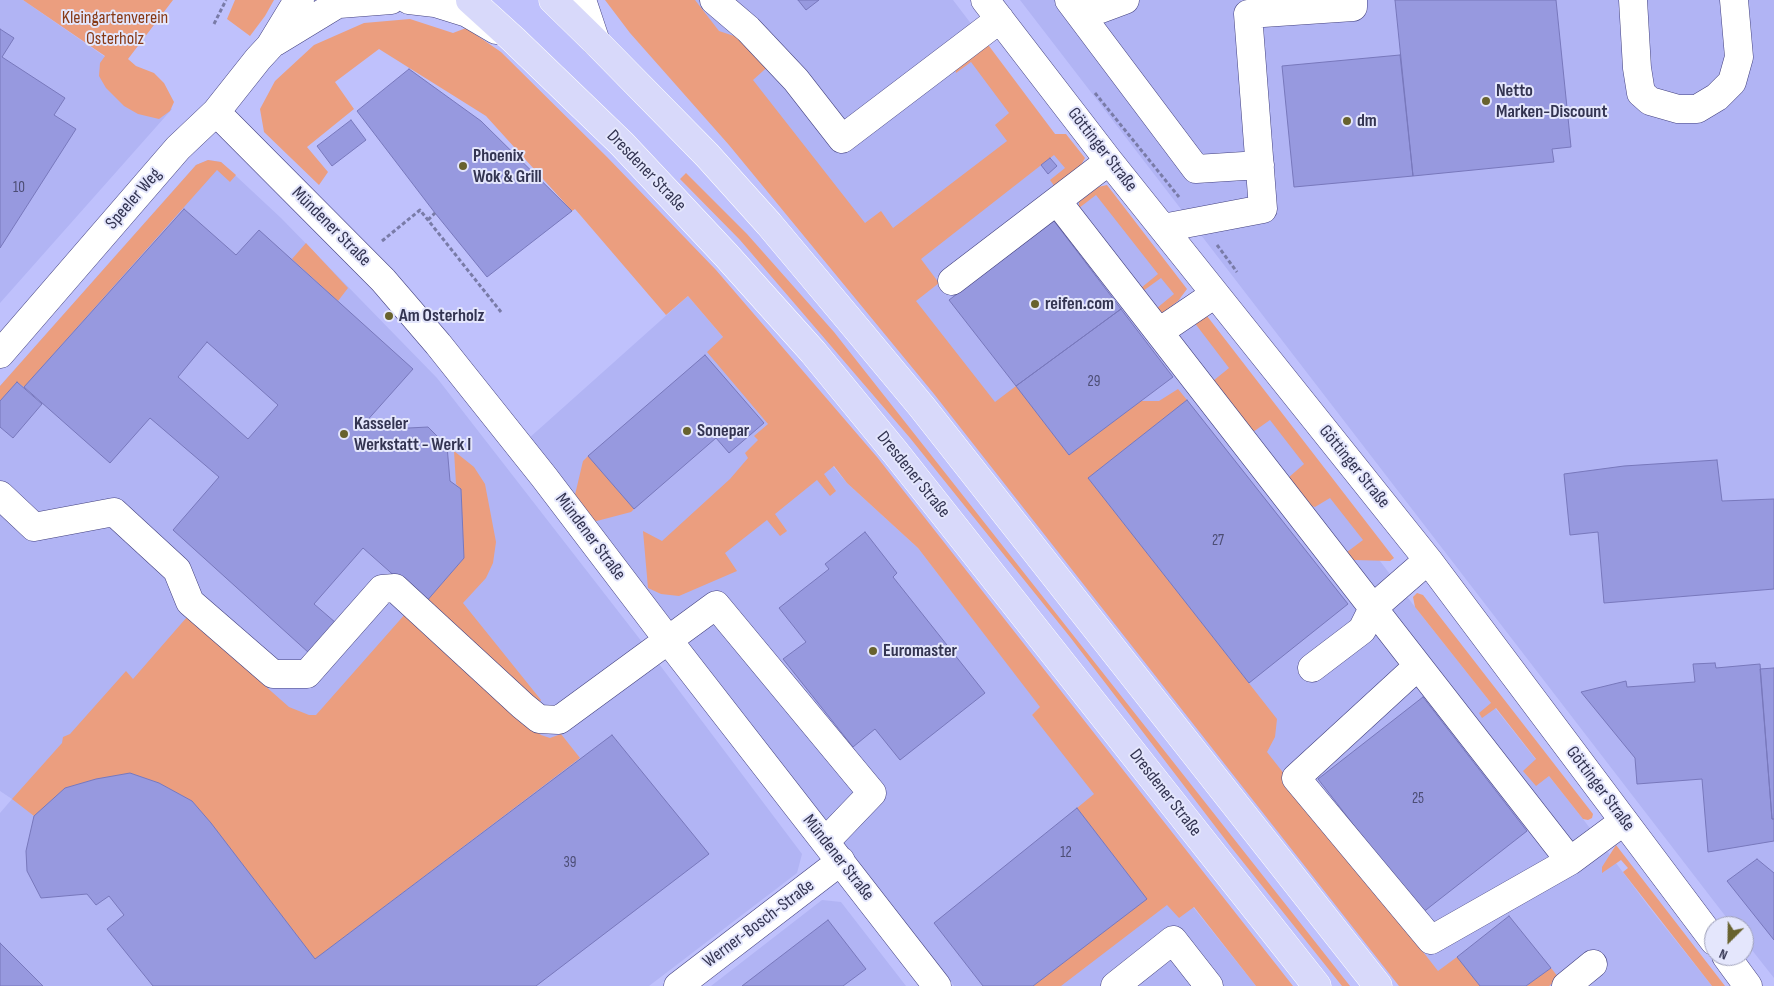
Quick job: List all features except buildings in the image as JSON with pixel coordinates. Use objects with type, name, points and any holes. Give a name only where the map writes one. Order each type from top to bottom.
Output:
[{"type":"main road","name":"Dresdener Straße","points":[[470,0],[622,144],[726,255],[813,352],[895,452],[1317,986]]},
{"type":"main road","points":[[553,0],[707,155],[744,196],[916,400],[1378,986]]},
{"type":"street","points":[[342,2],[391,0]]},
{"type":"street","points":[[409,0],[435,3],[466,13],[514,40]]},
{"type":"street","points":[[582,0],[596,42]]},
{"type":"street","points":[[714,0],[748,29],[796,80],[842,139],[993,9]]},
{"type":"street","points":[[1125,0],[1076,8],[1196,169],[1260,165]]},
{"type":"street","points":[[1163,228],[1263,210],[1247,7],[1353,7],[1353,0]]},
{"type":"street","points":[[1633,0],[1637,68],[1642,93],[1650,101],[1678,109],[1698,109],[1717,97],[1732,82],[1739,57],[1734,0]]},
{"type":"street","name":"Speeler Weg","points":[[0,354],[178,148],[216,112],[258,58],[270,46],[297,2]]},
{"type":"street","name":"Speeler Weg","points":[[270,46],[342,2]]},
{"type":"street","name":"Göttinger Straße","points":[[993,9],[1108,161],[1428,560],[1704,928]]},
{"type":"street","name":"Mündener Straße","points":[[216,112],[383,280],[488,406],[938,986]]},
{"type":"street","points":[[952,281],[1108,161]]},
{"type":"street","points":[[1057,201],[1570,861]]},
{"type":"street","points":[[1158,332],[1215,294]]},
{"type":"street","points":[[0,495],[34,527],[114,512],[177,570],[190,602],[273,674],[307,674],[382,589],[395,588],[539,719],[559,720],[668,640]]},
{"type":"street","points":[[1312,668],[1362,630],[1373,608],[1428,560]]},
{"type":"street","name":"Werner-Bosch-Straße","points":[[668,640],[716,605],[872,793],[833,852],[678,986]]},
{"type":"street","points":[[1418,666],[1296,778],[1431,940],[1570,861],[1624,821]]},
{"type":"street","points":[[1115,986],[1174,940],[1209,986]]},
{"type":"street","points":[[1566,986],[1593,964]]},
{"type":"street","points":[[1733,966],[1748,986]]},
{"type":"path","points":[[214,24],[226,0]]},
{"type":"path","points":[[376,247],[420,210],[501,312]]},
{"type":"path","points":[[428,220],[435,213]]},
{"type":"shaded area","points":[[0,0],[23,0],[121,68],[172,109],[0,303]]},
{"type":"shaded area","points":[[683,0],[953,0],[1415,607],[1712,986],[1424,986]]},
{"type":"shaded area","points":[[1020,0],[1774,0],[1774,978],[1754,953],[1754,916],[1725,916]]},
{"type":"shaded area","points":[[208,160],[221,162],[281,218],[437,378],[656,660],[802,854],[797,873],[649,986],[0,986],[0,813],[12,799],[0,791],[0,386],[196,165]]},
{"type":"shaded area","points":[[688,296],[847,483],[918,548],[1041,707],[1032,715],[1193,907],[1256,986],[954,986],[528,439]]},
{"type":"shaded area","points":[[822,900],[841,902],[906,986],[711,986]]},
{"type":"green space","name":"Kleingartenverein Osterholz","points":[[23,0],[173,0],[128,59],[136,66],[154,73],[164,83],[174,102],[170,111],[159,119],[138,114],[124,106],[106,88],[99,76],[100,63],[105,56]]},
{"type":"green space","points":[[235,0],[274,0],[250,36],[227,19]]},
{"type":"green space","points":[[605,0],[695,0],[719,31],[743,39],[773,62],[753,80],[865,223],[881,211],[893,228],[1007,141],[995,125],[1009,113],[971,62],[956,73],[955,69],[986,42],[1055,134],[1066,134],[1085,158],[1080,167],[1055,187],[1050,180],[1065,168],[1054,155],[921,259],[939,283],[916,301],[995,402],[1016,386],[1069,455],[1141,401],[1159,401],[1178,389],[1187,400],[1088,478],[1277,719],[1275,737],[1267,752],[1438,971],[1457,957],[1480,986],[1399,986],[934,394],[729,145],[630,33]]},
{"type":"green space","points":[[410,19],[453,33],[466,28],[501,52],[607,157],[716,270],[877,457],[1293,986],[1256,986],[1194,907],[1179,918],[1167,905],[1061,986],[1033,986],[1146,898],[1077,808],[1094,794],[1032,715],[1040,707],[918,548],[847,483],[834,466],[824,474],[836,491],[830,496],[817,480],[775,514],[787,531],[780,536],[767,520],[725,553],[737,571],[679,596],[661,594],[648,588],[643,531],[662,541],[730,479],[748,458],[745,453],[758,440],[754,436],[768,424],[707,352],[723,337],[688,296],[666,315],[575,209],[572,211],[486,116],[379,49],[335,82],[354,109],[307,147],[328,172],[319,185],[264,132],[260,109],[275,81],[314,45],[364,23]]},
{"type":"green space","points":[[208,160],[221,162],[236,175],[230,182],[217,170],[24,387],[17,382],[0,401],[0,386],[196,165]]},
{"type":"green space","points":[[686,173],[747,234],[834,332],[1350,986],[1342,986],[1231,847],[1070,637],[910,438],[740,240],[680,179]]},
{"type":"green space","points":[[1107,185],[1187,289],[1178,301],[1161,314],[1157,308],[1174,294],[1161,278],[1143,291],[1141,288],[1158,274],[1096,195],[1079,208],[1079,202],[1098,187]]},
{"type":"green space","points":[[306,243],[348,288],[338,301],[292,259]]},
{"type":"green space","points":[[1207,316],[1394,558],[1390,561],[1354,560],[1347,552],[1363,540],[1330,498],[1315,507],[1312,506],[1288,478],[1304,464],[1270,420],[1253,432],[1213,381],[1229,368],[1194,322]]},
{"type":"green space","points":[[454,451],[474,467],[485,484],[496,542],[493,563],[486,578],[463,603],[541,700],[539,703],[425,603],[464,558],[461,489],[456,484]]},
{"type":"green space","points":[[588,456],[634,509],[631,512],[593,522],[574,499],[583,461]]},
{"type":"green space","points":[[1417,593],[1423,595],[1593,814],[1592,818],[1588,820],[1583,819],[1549,776],[1536,786],[1523,771],[1536,759],[1496,708],[1482,718],[1479,713],[1491,703],[1415,607],[1413,597]]},
{"type":"green space","points":[[406,613],[413,614],[541,735],[550,738],[561,734],[580,758],[315,959],[192,801],[159,783],[130,773],[96,779],[65,788],[34,816],[12,799],[62,743],[63,737],[70,734],[126,671],[133,679],[187,617],[289,707],[309,715],[316,715]]},
{"type":"green space","points":[[1616,845],[1704,959],[1704,966],[1710,966],[1725,986],[1712,986],[1623,872],[1628,868],[1621,860],[1602,873],[1602,867]]},
{"type":"green space","points":[[1551,968],[1559,978],[1549,986],[1526,986]]},
{"type":"place","name":"Netto Marken-Discount","points":[[1486,101]]},
{"type":"place","name":"dm","points":[[1347,121]]},
{"type":"place","name":"Phoenix Wok & Grill","points":[[463,166]]},
{"type":"place","name":"reifen.com","points":[[1035,304]]},
{"type":"place","name":"Am Osterholz","points":[[389,316]]},
{"type":"place","name":"Sonepar","points":[[687,431]]},
{"type":"place","name":"Kasseler Werkstatt - Werk I","points":[[344,434]]},
{"type":"place","name":"Euromaster","points":[[873,651]]}]
